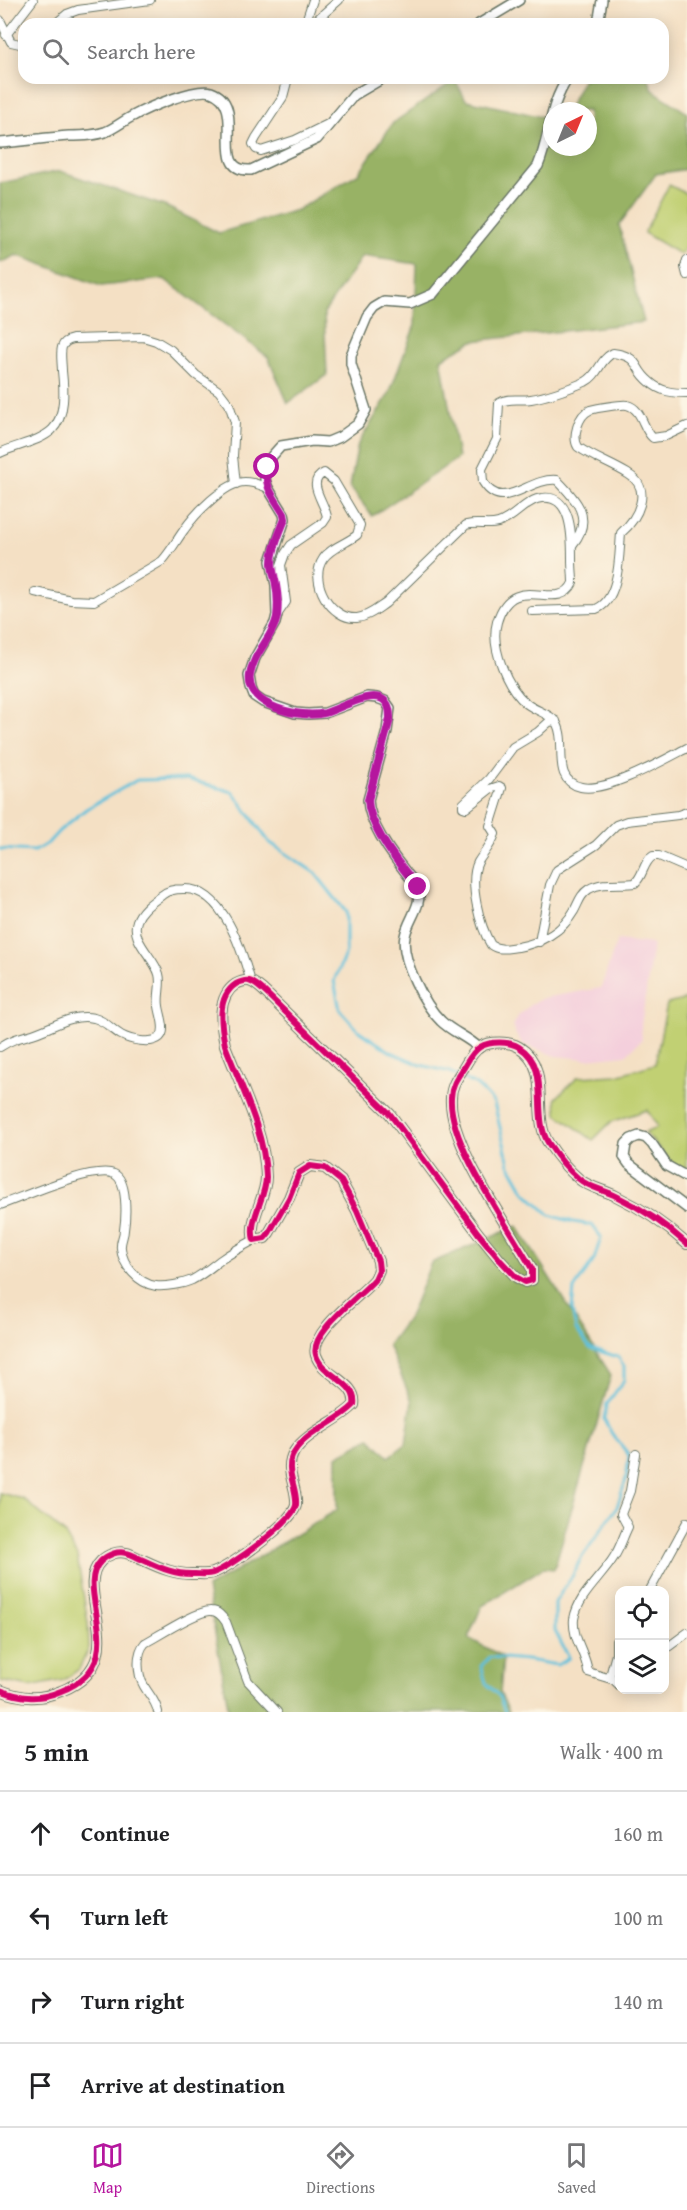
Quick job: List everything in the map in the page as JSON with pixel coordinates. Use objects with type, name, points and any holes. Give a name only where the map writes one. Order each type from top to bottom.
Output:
[{"type":"street","points":[[19,18],[33,0]]},
{"type":"street","points":[[63,18],[78,10],[150,0]]},
{"type":"street","points":[[307,18],[313,0]]},
{"type":"street","points":[[319,18],[339,0]]},
{"type":"street","points":[[489,18],[519,0]]},
{"type":"street","points":[[599,18],[602,0]]},
{"type":"street","points":[[6,35],[18,19]]},
{"type":"street","points":[[0,20],[11,42],[18,44]]},
{"type":"street","points":[[286,84],[283,97],[253,144],[256,149],[261,151],[295,140],[331,122]]},
{"type":"street","points":[[0,143],[104,133],[140,112],[188,94],[201,91],[211,92],[217,95],[228,111],[229,158],[237,169],[251,170],[311,143],[321,135],[354,95],[373,84]]},
{"type":"street","points":[[476,1050],[440,1021],[422,996],[404,948],[404,937],[414,916],[419,893],[418,887],[381,836],[368,810],[368,800],[387,731],[390,708],[385,701],[367,697],[325,713],[295,713],[263,702],[254,696],[251,688],[249,676],[255,658],[275,623],[277,615],[272,561],[284,514],[265,480],[272,456],[281,446],[312,441],[328,442],[340,437],[358,424],[366,410],[351,364],[351,355],[367,317],[384,303],[410,304],[433,294],[538,166],[544,150],[551,113],[565,84]]},
{"type":"street","points":[[687,260],[685,267],[687,275]]},
{"type":"street","points":[[0,453],[33,440],[50,431],[56,424],[64,395],[61,357],[62,347],[66,341],[143,337],[156,341],[171,350],[195,375],[219,391],[230,404],[235,422],[233,456],[236,484]]},
{"type":"street","points":[[573,544],[580,535],[581,513],[578,502],[557,480],[546,478],[506,496],[499,496],[483,482],[482,469],[497,439],[499,403],[505,400],[540,397],[583,383],[592,378],[602,360],[613,353],[629,356],[636,362],[648,382],[657,387],[669,393],[687,393]]},
{"type":"street","points":[[532,611],[596,609],[605,604],[616,582],[621,533],[631,525],[641,503],[640,488],[630,475],[578,447],[575,437],[581,418],[588,411],[627,405],[641,417],[648,434],[653,438],[666,436],[687,426]]},
{"type":"street","points":[[277,615],[286,602],[281,565],[285,554],[291,545],[323,523],[327,517],[315,485],[316,479],[324,473],[334,481],[360,525],[357,535],[328,554],[319,568],[318,576],[326,599],[333,608],[347,617],[358,618],[386,603],[466,525],[497,524],[521,507],[546,498],[563,508],[569,518],[573,544],[573,583],[570,589],[553,596],[530,593],[516,595],[504,605],[497,623],[494,642],[504,670],[521,698],[528,705],[556,722],[559,731],[561,763],[565,776],[579,787],[591,789],[616,782],[687,748]]},
{"type":"street","points":[[35,592],[87,602],[104,597],[162,561],[195,516],[216,496],[243,482],[268,488]]},
{"type":"street","points":[[556,722],[549,722],[538,732],[513,747],[489,779],[463,804],[466,808],[490,789],[500,786],[502,788],[490,826],[495,834],[492,845],[480,860],[474,875],[478,908],[491,945],[502,949],[539,942],[567,920],[575,909],[577,901],[587,890],[605,884],[635,882],[650,858],[659,856],[687,868]]},
{"type":"street","points":[[539,942],[550,885],[557,870],[596,845],[616,825],[627,821],[687,812]]},
{"type":"street","points":[[0,1047],[11,1040],[30,1035],[67,1019],[81,1017],[104,1021],[122,1036],[152,1041],[159,1038],[163,1030],[158,1003],[159,975],[137,934],[136,922],[143,909],[167,891],[189,888],[208,895],[216,903],[233,935],[251,982],[268,995],[390,1114],[500,1260],[520,1280],[525,1282],[532,1280],[534,1274],[464,1149],[455,1128],[451,1105],[454,1083],[476,1050],[502,1043],[513,1044],[522,1049],[535,1067],[543,1133],[564,1163],[580,1180],[617,1197],[653,1218],[671,1229],[687,1244]]},
{"type":"street","points":[[251,982],[240,982],[227,991],[223,1000],[222,1029],[225,1045],[257,1127],[263,1152],[266,1185],[253,1228],[254,1240]]},
{"type":"street","points":[[687,1177],[667,1166],[646,1138],[639,1136],[626,1144],[624,1157],[629,1164],[687,1208]]},
{"type":"street","points":[[0,1205],[84,1175],[111,1173],[118,1176],[126,1203],[121,1248],[125,1262],[134,1275],[156,1286],[189,1281],[206,1273],[221,1260],[254,1240],[265,1238],[289,1198],[299,1173],[304,1168],[316,1166],[325,1168],[341,1181],[357,1211],[379,1266],[375,1279],[332,1321],[315,1346],[315,1354],[319,1363],[349,1388],[355,1399],[349,1410],[308,1438],[295,1450],[290,1467],[296,1498],[293,1515],[224,1568],[211,1574],[173,1573],[128,1553],[118,1552],[109,1555],[102,1560],[93,1576],[100,1636],[99,1650],[94,1664],[83,1678],[69,1688],[50,1696],[32,1699],[0,1690]]},
{"type":"street","points":[[615,1682],[588,1672],[587,1661],[577,1645],[574,1620],[580,1603],[615,1556],[628,1527],[621,1514],[630,1491],[636,1454]]},
{"type":"street","points":[[652,1586],[687,1522]]},
{"type":"street","points":[[159,1712],[141,1679],[138,1658],[141,1648],[145,1643],[201,1612],[213,1611],[223,1617],[226,1622],[248,1681],[276,1712]]},
{"type":"street","points":[[669,1646],[687,1633]]},
{"type":"street","points":[[611,1679],[617,1640]]},
{"type":"shaded area","points":[[617,940],[653,944],[641,1026],[642,1039],[626,1055],[587,1059],[556,1056],[523,1044],[516,1035],[513,1025],[519,1015],[530,1005],[543,998],[601,988]]},
{"type":"green space","points":[[449,84],[457,84],[466,100],[543,117],[543,156],[597,156],[597,102],[572,102],[581,84],[650,84],[653,90],[687,113],[687,169],[656,174],[619,225],[644,322],[473,341],[441,359],[458,458],[372,516],[350,487],[358,444],[389,394],[415,325],[417,264],[362,256],[324,313],[327,375],[288,403],[268,357],[164,279],[101,286],[17,255],[0,263],[0,183],[60,171],[167,207],[219,233],[297,210],[359,173],[393,123]]},
{"type":"green space","points":[[669,185],[687,194],[687,245],[681,255],[644,233]]},
{"type":"green space","points":[[687,999],[687,1173],[670,1161],[645,1133],[658,1127],[647,1110],[611,1122],[593,1140],[557,1114],[556,1098],[578,1077],[617,1075],[655,1064],[667,1004]]},
{"type":"green space","points":[[517,1226],[611,1375],[554,1569],[543,1568],[482,1606],[468,1638],[503,1657],[500,1693],[509,1712],[229,1712],[207,1588],[337,1510],[337,1456],[370,1438],[389,1457],[406,1444],[412,1401],[388,1345],[410,1315],[431,1263]]},
{"type":"green space","points":[[0,1493],[23,1499],[64,1533],[77,1556],[88,1623],[89,1648],[79,1669],[64,1680],[30,1687],[0,1681]]},
{"type":"waterway","points":[[0,849],[35,851],[48,843],[86,809],[137,780],[187,779],[233,792],[269,842],[315,873],[346,912],[346,952],[334,981],[340,1010],[359,1031],[391,1052],[421,1065],[450,1072],[476,1085],[494,1103],[509,1164],[525,1192],[550,1215],[592,1225],[601,1237],[594,1260],[574,1289],[572,1310],[576,1329],[590,1348],[618,1357],[624,1366],[624,1380],[607,1404],[604,1419],[612,1434],[629,1455],[626,1479],[617,1507],[580,1560],[555,1602],[555,1631],[569,1658],[557,1665],[490,1657],[481,1666],[486,1683],[499,1696],[505,1712]]},
{"type":"cycle path","points":[[0,1690],[23,1697],[38,1697],[61,1691],[83,1678],[95,1662],[99,1644],[93,1589],[94,1574],[101,1561],[107,1557],[123,1552],[175,1572],[209,1574],[232,1563],[260,1543],[284,1522],[296,1505],[290,1472],[294,1452],[306,1439],[354,1405],[351,1390],[320,1362],[316,1355],[316,1346],[328,1325],[375,1279],[379,1270],[378,1261],[357,1211],[341,1181],[325,1168],[310,1166],[299,1173],[289,1198],[269,1233],[265,1238],[254,1240],[253,1225],[265,1185],[265,1160],[257,1127],[225,1045],[221,1021],[225,996],[236,984],[247,981],[259,987],[390,1114],[478,1233],[516,1277],[525,1282],[532,1280],[532,1269],[469,1161],[459,1138],[451,1098],[455,1082],[470,1057],[480,1047],[494,1043],[515,1045],[529,1056],[538,1080],[544,1133],[552,1149],[570,1171],[587,1184],[644,1211],[687,1244]]},
{"type":"route","points":[[267,467],[265,480],[285,519],[272,561],[277,615],[275,623],[255,658],[249,676],[251,688],[254,696],[263,702],[295,713],[325,713],[367,697],[385,701],[390,708],[390,719],[368,800],[368,810],[381,836],[418,887]]}]
